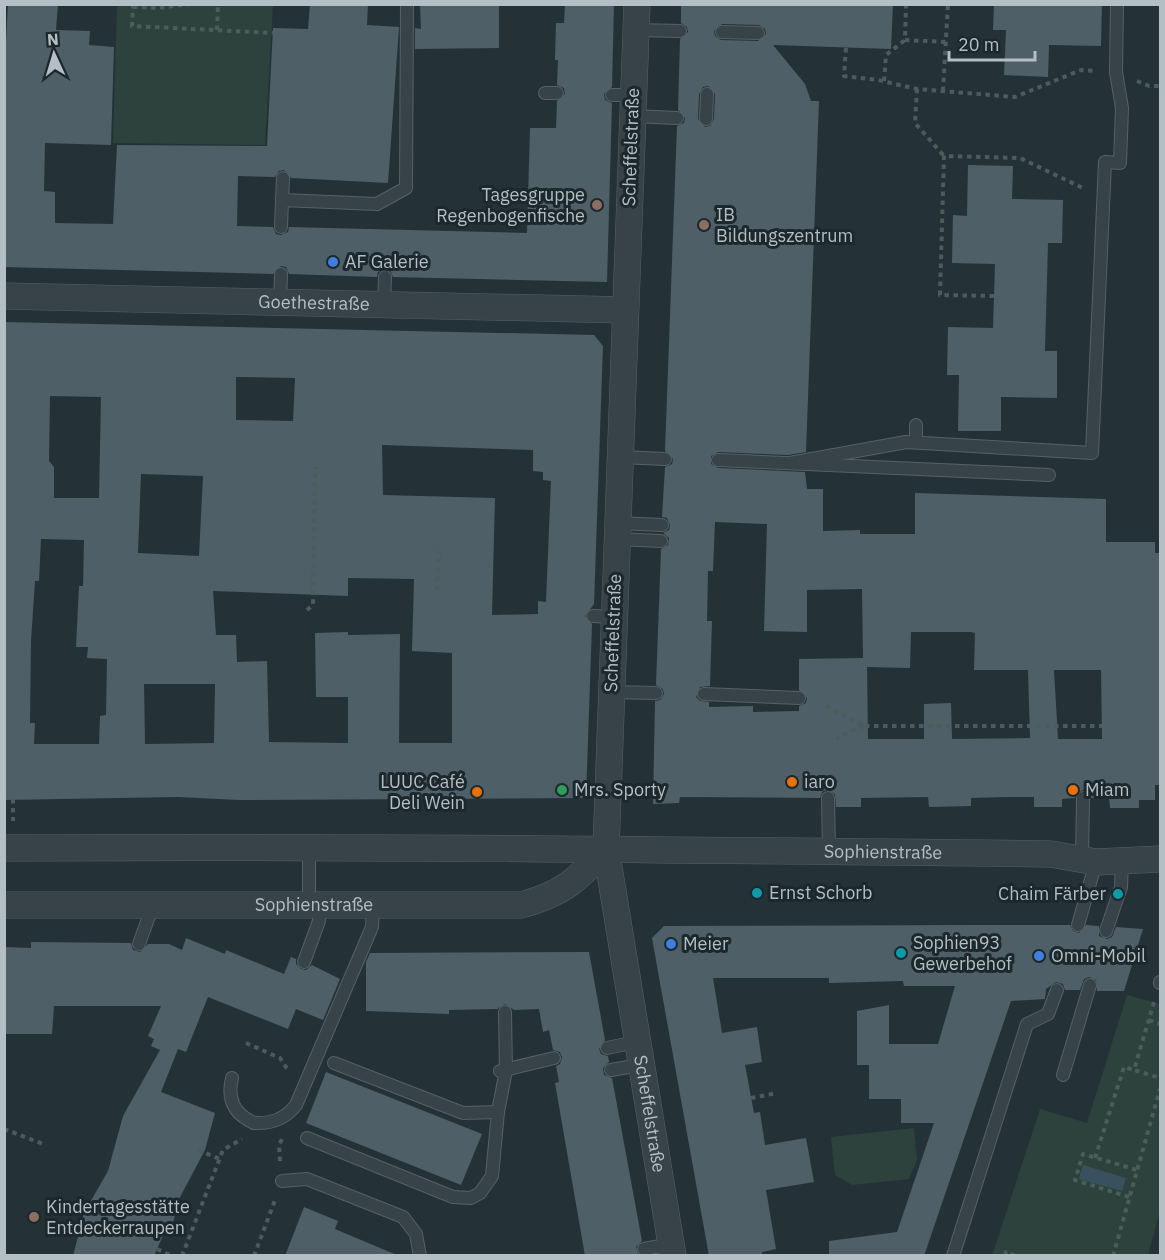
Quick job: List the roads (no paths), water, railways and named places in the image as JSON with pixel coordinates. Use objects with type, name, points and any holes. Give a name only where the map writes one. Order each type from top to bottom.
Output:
[{"type":"street","name":"Scheffelstraße","points":[[637,4],[636,30],[626,102],[625,310],[617,531],[603,616],[611,692],[606,849],[670,1252]]},
{"type":"street","name":"Goethestraße","points":[[4,296],[625,310]]},
{"type":"street","name":"Sophienstraße","points":[[4,848],[309,846],[1051,854],[1122,862],[1161,859]]},
{"type":"street","name":"Sophienstraße","points":[[4,905],[521,905],[545,898],[576,881],[606,849]]},
{"type":"lane","points":[[282,200],[377,204],[406,188],[407,4]]},
{"type":"lane","points":[[790,464],[916,442],[1092,453],[1105,162],[1120,163],[1122,108],[1116,72],[1117,4]]},
{"type":"lane","points":[[636,30],[681,31]]},
{"type":"lane","points":[[722,32],[758,33]]},
{"type":"lane","points":[[706,119],[707,94]]},
{"type":"lane","points":[[626,102],[677,118]]},
{"type":"lane","points":[[281,227],[283,178]]},
{"type":"lane","points":[[280,303],[281,274]]},
{"type":"lane","points":[[384,304],[385,277]]},
{"type":"lane","points":[[916,424],[916,442]]},
{"type":"lane","points":[[620,457],[665,459]]},
{"type":"lane","points":[[718,460],[1049,475]]},
{"type":"lane","points":[[617,531],[662,525]]},
{"type":"lane","points":[[617,531],[661,542]]},
{"type":"lane","points":[[611,692],[656,693]]},
{"type":"lane","points":[[704,694],[799,698]]},
{"type":"lane","points":[[828,798],[829,852]]},
{"type":"lane","points":[[1078,925],[1089,860],[1083,798]]},
{"type":"lane","points":[[304,962],[319,921],[314,905],[309,846]]},
{"type":"lane","points":[[1106,931],[1121,887],[1122,862]]},
{"type":"lane","points":[[139,944],[153,905]]},
{"type":"lane","points":[[232,1078],[229,1090],[235,1109],[254,1123],[265,1124],[288,1115],[307,1084],[372,927],[373,905]]},
{"type":"lane","points":[[1063,1075],[1090,985]]},
{"type":"lane","points":[[953,1256],[1027,1024],[1048,1014],[1057,990]]},
{"type":"lane","points":[[307,1138],[453,1197],[471,1198],[486,1186],[492,1176],[505,1012]]},
{"type":"lane","points":[[607,1048],[638,1054]]},
{"type":"lane","points":[[611,1070],[638,1054]]},
{"type":"lane","points":[[502,1071],[554,1058]]},
{"type":"lane","points":[[334,1063],[463,1113],[498,1112]]},
{"type":"lane","points":[[282,1181],[307,1179],[403,1217],[416,1234],[420,1256]]},
{"type":"lane","points":[[644,1249],[670,1252]]},
{"type":"water","points":[[1083,1165],[1126,1178],[1122,1191],[1079,1179]]},
{"type":"place","name":"Tagesgruppe Regenbogenfische","points":[[597,205]]},
{"type":"place","name":"IB Bildungszentrum","points":[[704,225]]},
{"type":"place","name":"AF Galerie","points":[[333,262]]},
{"type":"place","name":"iaro","points":[[792,782]]},
{"type":"place","name":"Mrs. Sporty","points":[[562,790]]},
{"type":"place","name":"Miam","points":[[1073,790]]},
{"type":"place","name":"LUUC Café Deli Wein","points":[[477,792]]},
{"type":"place","name":"Ernst Schorb","points":[[757,893]]},
{"type":"place","name":"Chaim Färber","points":[[1118,894]]},
{"type":"place","name":"Meier","points":[[671,944]]},
{"type":"place","name":"Sophien93 Gewerbehof","points":[[901,953]]},
{"type":"place","name":"Omni-Mobil","points":[[1039,956]]},
{"type":"place","name":"Kindertagesstätte Entdeckerraupen","points":[[34,1217]]}]
